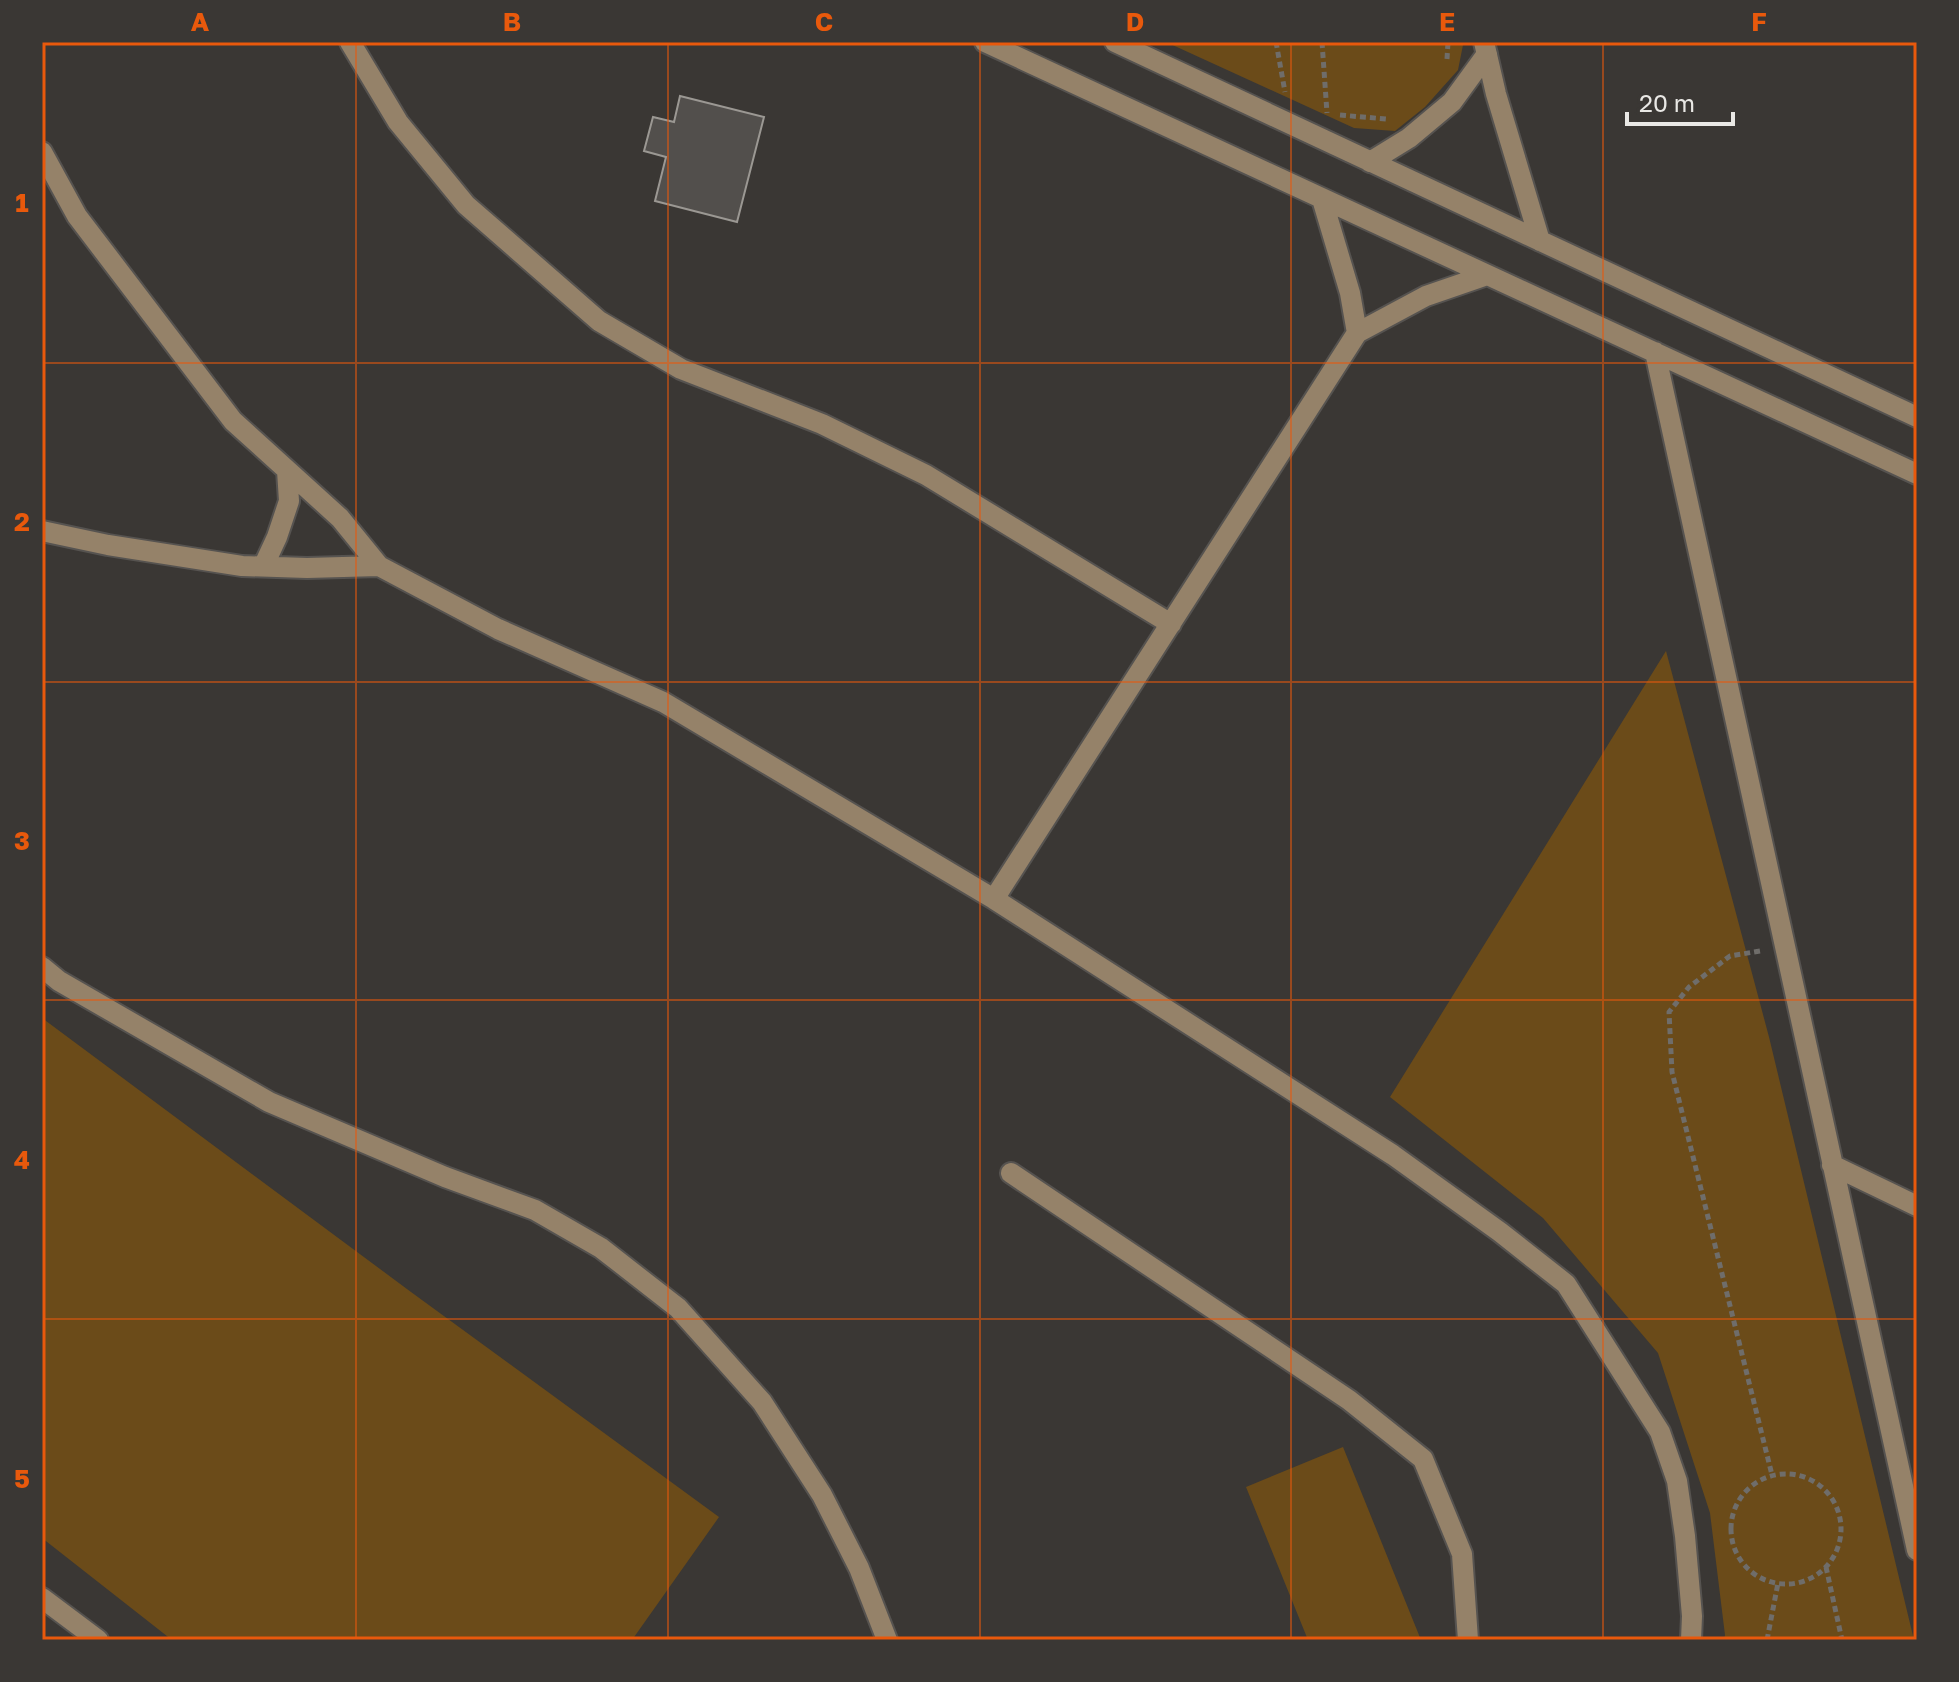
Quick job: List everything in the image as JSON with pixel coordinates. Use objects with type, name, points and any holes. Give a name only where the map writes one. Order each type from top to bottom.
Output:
[{"type":"street","points":[[350,42],[398,122],[466,205],[599,321],[681,369],[822,424],[926,475],[1171,624]]},
{"type":"street","points":[[985,42],[1917,474]]},
{"type":"street","points":[[1123,44],[1917,417]]},
{"type":"street","points":[[1370,162],[1409,138],[1452,102],[1485,48]]},
{"type":"street","points":[[1485,48],[1540,241]]},
{"type":"street","points":[[42,152],[77,216],[233,421],[340,518],[379,566],[498,629],[663,702],[994,899],[1393,1155],[1566,1284],[1660,1432],[1677,1481],[1692,1616],[1691,1640]]},
{"type":"street","points":[[1322,199],[1350,293],[1357,333]]},
{"type":"street","points":[[994,899],[1357,333],[1426,296],[1487,275]]},
{"type":"street","points":[[1655,352],[1917,1550]]},
{"type":"street","points":[[264,565],[289,501],[287,470]]},
{"type":"street","points":[[42,531],[108,545],[242,566],[379,566]]},
{"type":"street","points":[[42,967],[59,981],[269,1102],[445,1177],[535,1210],[601,1248],[678,1308],[762,1402],[822,1495],[859,1568],[887,1640]]},
{"type":"street","points":[[1832,1165],[1917,1206]]},
{"type":"street","points":[[1011,1173],[1349,1400],[1423,1459],[1462,1554],[1468,1640]]},
{"type":"street","points":[[42,1598],[98,1640]]},
{"type":"path","points":[[1272,87],[1285,93],[1276,42]]},
{"type":"path","points":[[1322,42],[1328,114]]},
{"type":"path","points":[[1447,70],[1448,42]]},
{"type":"path","points":[[1313,107],[1328,114],[1388,119]]},
{"type":"path","points":[[1772,1475],[1672,1072],[1669,1012],[1689,987],[1730,956],[1784,946]]},
{"type":"path","points":[[1772,1475],[1798,1475],[1822,1486],[1837,1508],[1841,1534],[1833,1559],[1826,1566],[1813,1578],[1788,1585],[1762,1579],[1741,1562],[1731,1538],[1734,1511],[1749,1489],[1772,1475]]},
{"type":"path","points":[[1826,1566],[1842,1640]]},
{"type":"path","points":[[1767,1640],[1778,1583]]},
{"type":"shaded area","points":[[1166,42],[1462,42],[1463,45],[1458,70],[1425,107],[1395,131],[1354,128]]},
{"type":"shaded area","points":[[1666,651],[1769,1037],[1914,1640],[1724,1640],[1710,1513],[1658,1353],[1543,1218],[1390,1097]]},
{"type":"shaded area","points":[[42,1018],[719,1517],[632,1640],[172,1640],[42,1538]]},
{"type":"shaded area","points":[[1343,1447],[1421,1640],[1308,1640],[1246,1487]]},
{"type":"building","points":[[680,96],[764,117],[737,222],[655,201],[666,157],[644,151],[653,117],[674,122]]}]
